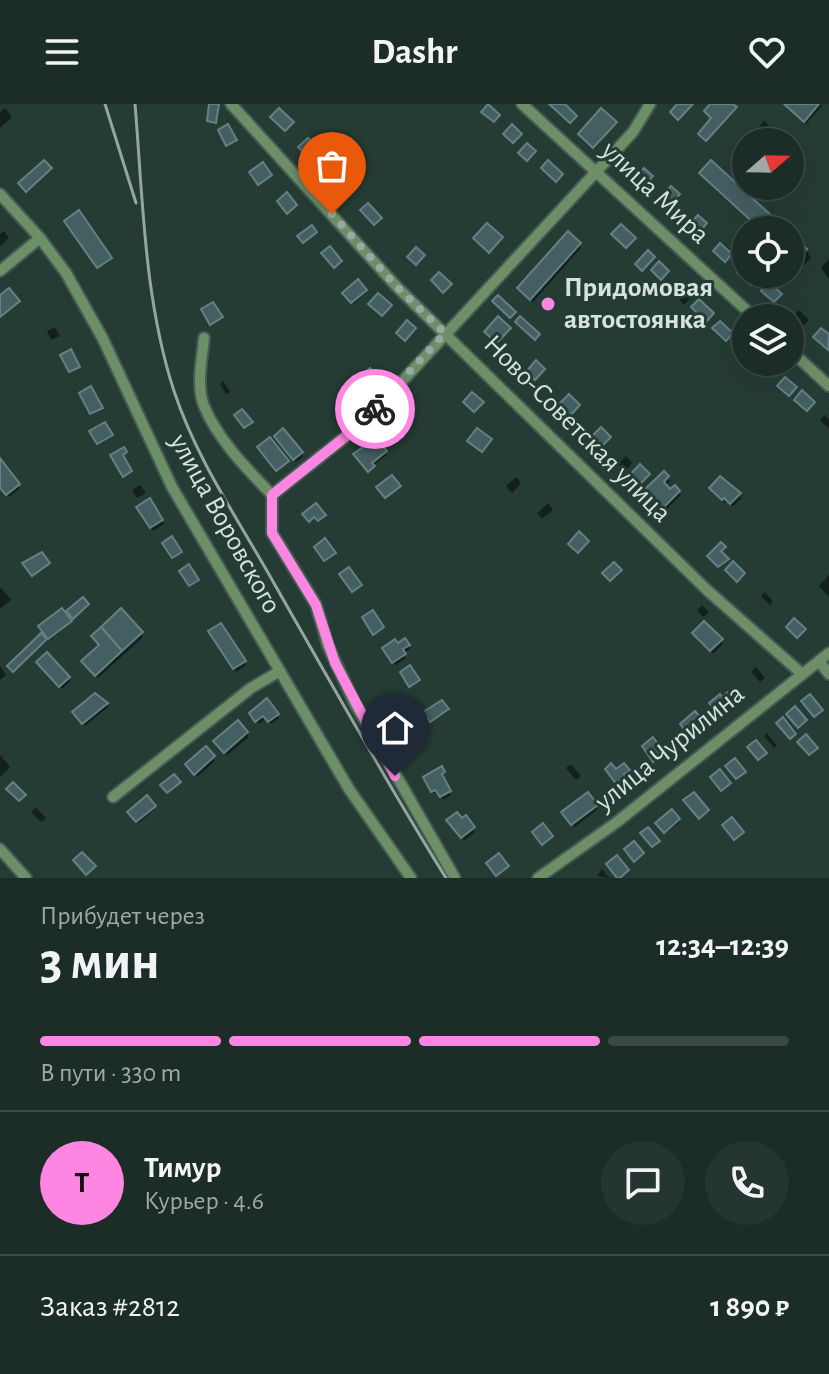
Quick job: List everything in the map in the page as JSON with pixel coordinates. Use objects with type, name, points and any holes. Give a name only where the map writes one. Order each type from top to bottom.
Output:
[{"type":"street","name":"Ново-Советская улица","points":[[231,104],[397,287],[707,590],[801,673]]},
{"type":"street","name":"улица Мира","points":[[522,104],[740,304]]},
{"type":"street","points":[[272,495],[374,411],[633,132],[650,104]]},
{"type":"street","name":"улица Воровского","points":[[0,194],[40,238],[66,273],[103,339],[172,487],[349,789],[411,878]]},
{"type":"street","points":[[0,271],[40,238]]},
{"type":"street","name":"улица Воровского","points":[[204,338],[200,372],[203,405],[238,460],[272,495],[272,533],[316,605],[328,646],[354,702],[455,878]]},
{"type":"street","points":[[804,363],[829,386]]},
{"type":"street","name":"улица Чурилина","points":[[538,878],[617,822],[829,653]]},
{"type":"street","points":[[819,661],[829,674]]},
{"type":"street","points":[[113,797],[251,688],[280,671]]},
{"type":"street","points":[[0,849],[26,878]]},
{"type":"building","points":[[209,104],[219,104],[216,123],[207,121]]},
{"type":"building","points":[[488,104],[500,115],[494,122],[481,112]]},
{"type":"building","points":[[549,104],[565,104],[577,116],[570,123]]},
{"type":"building","points":[[677,104],[693,104],[678,120],[670,112]]},
{"type":"building","points":[[710,104],[733,104],[737,107],[706,141],[698,134],[711,118],[704,111]]},
{"type":"building","points":[[784,104],[819,104],[804,122]]},
{"type":"building","points":[[279,108],[294,122],[285,131],[270,117]]},
{"type":"building","points":[[601,108],[617,122],[593,148],[578,134]]},
{"type":"building","points":[[228,124],[237,140],[226,146],[218,130]]},
{"type":"building","points":[[512,124],[522,134],[513,143],[503,134]]},
{"type":"building","points":[[308,138],[321,151],[312,161],[298,147]]},
{"type":"building","points":[[527,143],[536,151],[527,161],[518,153]]},
{"type":"building","points":[[44,160],[52,168],[26,192],[18,183]]},
{"type":"building","points":[[548,160],[563,174],[556,182],[541,168]]},
{"type":"building","points":[[711,160],[732,179],[732,200],[754,200],[772,216],[746,216],[699,173]]},
{"type":"building","points":[[263,162],[272,175],[258,185],[249,172]]},
{"type":"building","points":[[644,168],[653,176],[643,187],[634,180]]},
{"type":"building","points":[[341,174],[352,186],[344,195],[332,183]]},
{"type":"building","points":[[671,186],[680,194],[667,209],[658,201]]},
{"type":"building","points":[[287,192],[297,205],[287,214],[277,201]]},
{"type":"building","points":[[368,203],[382,218],[374,225],[360,210]]},
{"type":"building","points":[[79,210],[112,258],[97,268],[64,221]]},
{"type":"building","points":[[698,215],[707,223],[696,236],[687,227]]},
{"type":"building","points":[[487,223],[503,237],[489,253],[473,238]]},
{"type":"building","points":[[621,224],[636,238],[626,248],[611,234]]},
{"type":"building","points":[[312,225],[317,232],[303,243],[297,236]]},
{"type":"building","points":[[568,231],[581,243],[530,300],[517,288]]},
{"type":"building","points":[[720,243],[732,254],[725,262],[713,251]]},
{"type":"building","points":[[330,246],[342,261],[334,268],[321,253]]},
{"type":"building","points":[[416,247],[425,255],[416,265],[407,257]]},
{"type":"building","points":[[648,250],[655,257],[642,271],[635,264]]},
{"type":"building","points":[[659,261],[669,271],[661,280],[651,270]]},
{"type":"building","points":[[439,272],[452,284],[443,293],[431,280]]},
{"type":"building","points":[[358,279],[367,290],[351,303],[342,293]]},
{"type":"building","points":[[9,288],[20,301],[0,317],[0,295]]},
{"type":"building","points":[[776,288],[782,294],[774,302],[761,291]]},
{"type":"building","points":[[378,293],[392,305],[382,316],[368,304]]},
{"type":"building","points":[[498,295],[516,312],[510,318],[492,301]]},
{"type":"building","points":[[699,299],[714,313],[706,322],[691,307]]},
{"type":"building","points":[[213,302],[223,317],[210,325],[201,309]]},
{"type":"building","points":[[498,316],[511,328],[497,343],[484,332]]},
{"type":"building","points":[[520,316],[540,334],[535,340],[515,322]]},
{"type":"building","points":[[407,320],[416,328],[405,341],[396,333]]},
{"type":"building","points":[[720,321],[732,334],[726,341],[712,328]]},
{"type":"building","points":[[821,328],[829,334],[828,350],[813,337]]},
{"type":"building","points":[[71,349],[80,367],[69,372],[60,355]]},
{"type":"building","points":[[536,360],[545,369],[535,380],[526,372]]},
{"type":"building","points":[[370,368],[381,378],[373,387],[362,377]]},
{"type":"building","points":[[785,377],[797,387],[789,396],[777,386]]},
{"type":"building","points":[[91,386],[103,408],[90,414],[79,393]]},
{"type":"building","points":[[802,390],[815,402],[807,411],[794,400]]},
{"type":"building","points":[[472,392],[484,402],[474,412],[463,402]]},
{"type":"building","points":[[569,394],[580,405],[570,416],[559,404]]},
{"type":"building","points":[[242,409],[253,422],[244,428],[234,415]]},
{"type":"building","points":[[105,422],[113,435],[97,444],[89,431]]},
{"type":"building","points":[[601,427],[611,437],[600,448],[590,438]]},
{"type":"building","points":[[283,428],[303,452],[293,460],[274,436]]},
{"type":"building","points":[[477,428],[492,439],[482,452],[467,441]]},
{"type":"building","points":[[270,437],[289,461],[276,471],[257,447]]},
{"type":"building","points":[[376,438],[387,451],[372,463],[375,466],[368,472],[353,454]]},
{"type":"building","points":[[124,447],[127,452],[123,455],[132,471],[123,477],[110,455]]},
{"type":"building","points":[[0,458],[20,484],[6,495],[0,488]]},
{"type":"building","points":[[640,464],[650,474],[635,489],[625,480]]},
{"type":"building","points":[[664,471],[669,476],[664,482],[670,489],[675,485],[680,491],[662,509],[644,490]]},
{"type":"building","points":[[392,475],[401,486],[385,498],[376,487]]},
{"type":"building","points":[[720,476],[741,493],[730,504],[709,488]]},
{"type":"building","points":[[150,498],[163,520],[150,528],[136,507]]},
{"type":"building","points":[[316,503],[326,515],[318,521],[314,517],[309,522],[302,514]]},
{"type":"building","points":[[579,531],[589,541],[578,553],[568,544]]},
{"type":"building","points":[[172,536],[182,552],[172,558],[162,543]]},
{"type":"building","points":[[325,538],[336,553],[324,561],[314,547]]},
{"type":"building","points":[[721,542],[726,547],[721,551],[729,559],[718,567],[707,556]]},
{"type":"building","points":[[42,552],[50,563],[32,576],[22,563]]},
{"type":"building","points":[[733,561],[745,573],[737,582],[725,570]]},
{"type":"building","points":[[614,562],[622,570],[610,581],[602,573]]},
{"type":"building","points":[[189,564],[199,580],[189,586],[179,571]]},
{"type":"building","points":[[349,567],[362,585],[352,592],[339,574]]},
{"type":"building","points":[[83,597],[89,604],[73,619],[66,611]]},
{"type":"building","points":[[62,608],[72,621],[48,639],[38,626]]},
{"type":"building","points":[[121,608],[143,632],[122,651],[101,627]]},
{"type":"building","points":[[373,610],[384,627],[373,635],[362,617]]},
{"type":"building","points":[[794,618],[806,629],[797,638],[786,627]]},
{"type":"building","points":[[704,621],[723,639],[710,651],[692,633]]},
{"type":"building","points":[[221,623],[246,661],[233,669],[208,631]]},
{"type":"building","points":[[101,627],[122,651],[95,676],[81,661],[99,645],[91,636]]},
{"type":"building","points":[[41,633],[47,639],[13,672],[7,666]]},
{"type":"building","points":[[405,638],[410,645],[403,649],[406,654],[392,663],[382,648],[395,639],[398,643]]},
{"type":"building","points":[[47,652],[70,677],[59,687],[36,662]]},
{"type":"building","points":[[410,665],[420,680],[409,687],[400,672]]},
{"type":"building","points":[[728,692],[734,700],[718,714],[709,703]]},
{"type":"building","points":[[95,693],[108,703],[82,724],[72,712]]},
{"type":"building","points":[[810,694],[823,710],[814,717],[801,701]]},
{"type":"building","points":[[267,698],[279,714],[268,722],[263,716],[255,722],[249,713]]},
{"type":"building","points":[[442,700],[449,709],[430,722],[423,712]]},
{"type":"building","points":[[795,706],[807,720],[798,728],[786,714]]},
{"type":"building","points":[[695,711],[705,723],[689,736],[680,724]]},
{"type":"building","points":[[783,717],[796,734],[790,739],[776,723]]},
{"type":"building","points":[[238,720],[248,732],[224,753],[213,741]]},
{"type":"building","points":[[806,734],[818,748],[809,755],[797,742]]},
{"type":"building","points":[[653,737],[665,753],[653,762],[642,746]]},
{"type":"building","points":[[756,740],[767,753],[758,760],[747,747]]},
{"type":"building","points":[[206,746],[215,756],[194,775],[185,764]]},
{"type":"building","points":[[735,758],[746,772],[736,779],[725,766]]},
{"type":"building","points":[[611,763],[616,769],[624,763],[630,770],[624,774],[630,781],[620,789],[605,769]]},
{"type":"building","points":[[442,766],[445,772],[442,774],[451,791],[440,797],[435,790],[431,792],[423,777]]},
{"type":"building","points":[[720,769],[731,783],[721,791],[710,777]]},
{"type":"building","points":[[174,774],[181,782],[167,793],[160,785]]},
{"type":"building","points":[[13,782],[26,795],[19,801],[6,789]]},
{"type":"building","points":[[588,792],[598,805],[571,825],[561,812]]},
{"type":"building","points":[[694,792],[709,810],[699,819],[683,800]]},
{"type":"building","points":[[147,795],[156,806],[136,822],[127,812]]},
{"type":"building","points":[[672,809],[680,819],[664,833],[655,823]]},
{"type":"building","points":[[457,812],[462,818],[466,815],[475,827],[461,838],[446,820]]},
{"type":"building","points":[[732,817],[744,832],[734,840],[722,825]]},
{"type":"building","points":[[543,823],[553,836],[542,845],[532,832]]},
{"type":"building","points":[[648,827],[660,841],[652,847],[640,833]]},
{"type":"building","points":[[634,841],[644,853],[634,862],[624,849]]},
{"type":"building","points":[[82,852],[96,866],[86,875],[73,860]]},
{"type":"building","points":[[499,853],[509,866],[496,876],[486,863]]},
{"type":"building","points":[[617,855],[629,870],[620,878],[606,864]]},
{"type":"railway","points":[[105,104],[136,203]]},
{"type":"railway","points":[[135,104],[143,213],[156,321],[184,417],[220,491],[446,878]]},
{"type":"way so far","points":[[332,214],[397,287],[445,333],[375,409]]},
{"type":"place","name":"Придомовая автостоянка","points":[[548,304]]},
{"type":"route","points":[[375,409],[272,495],[272,533],[316,605],[335,663],[395,776]]}]
